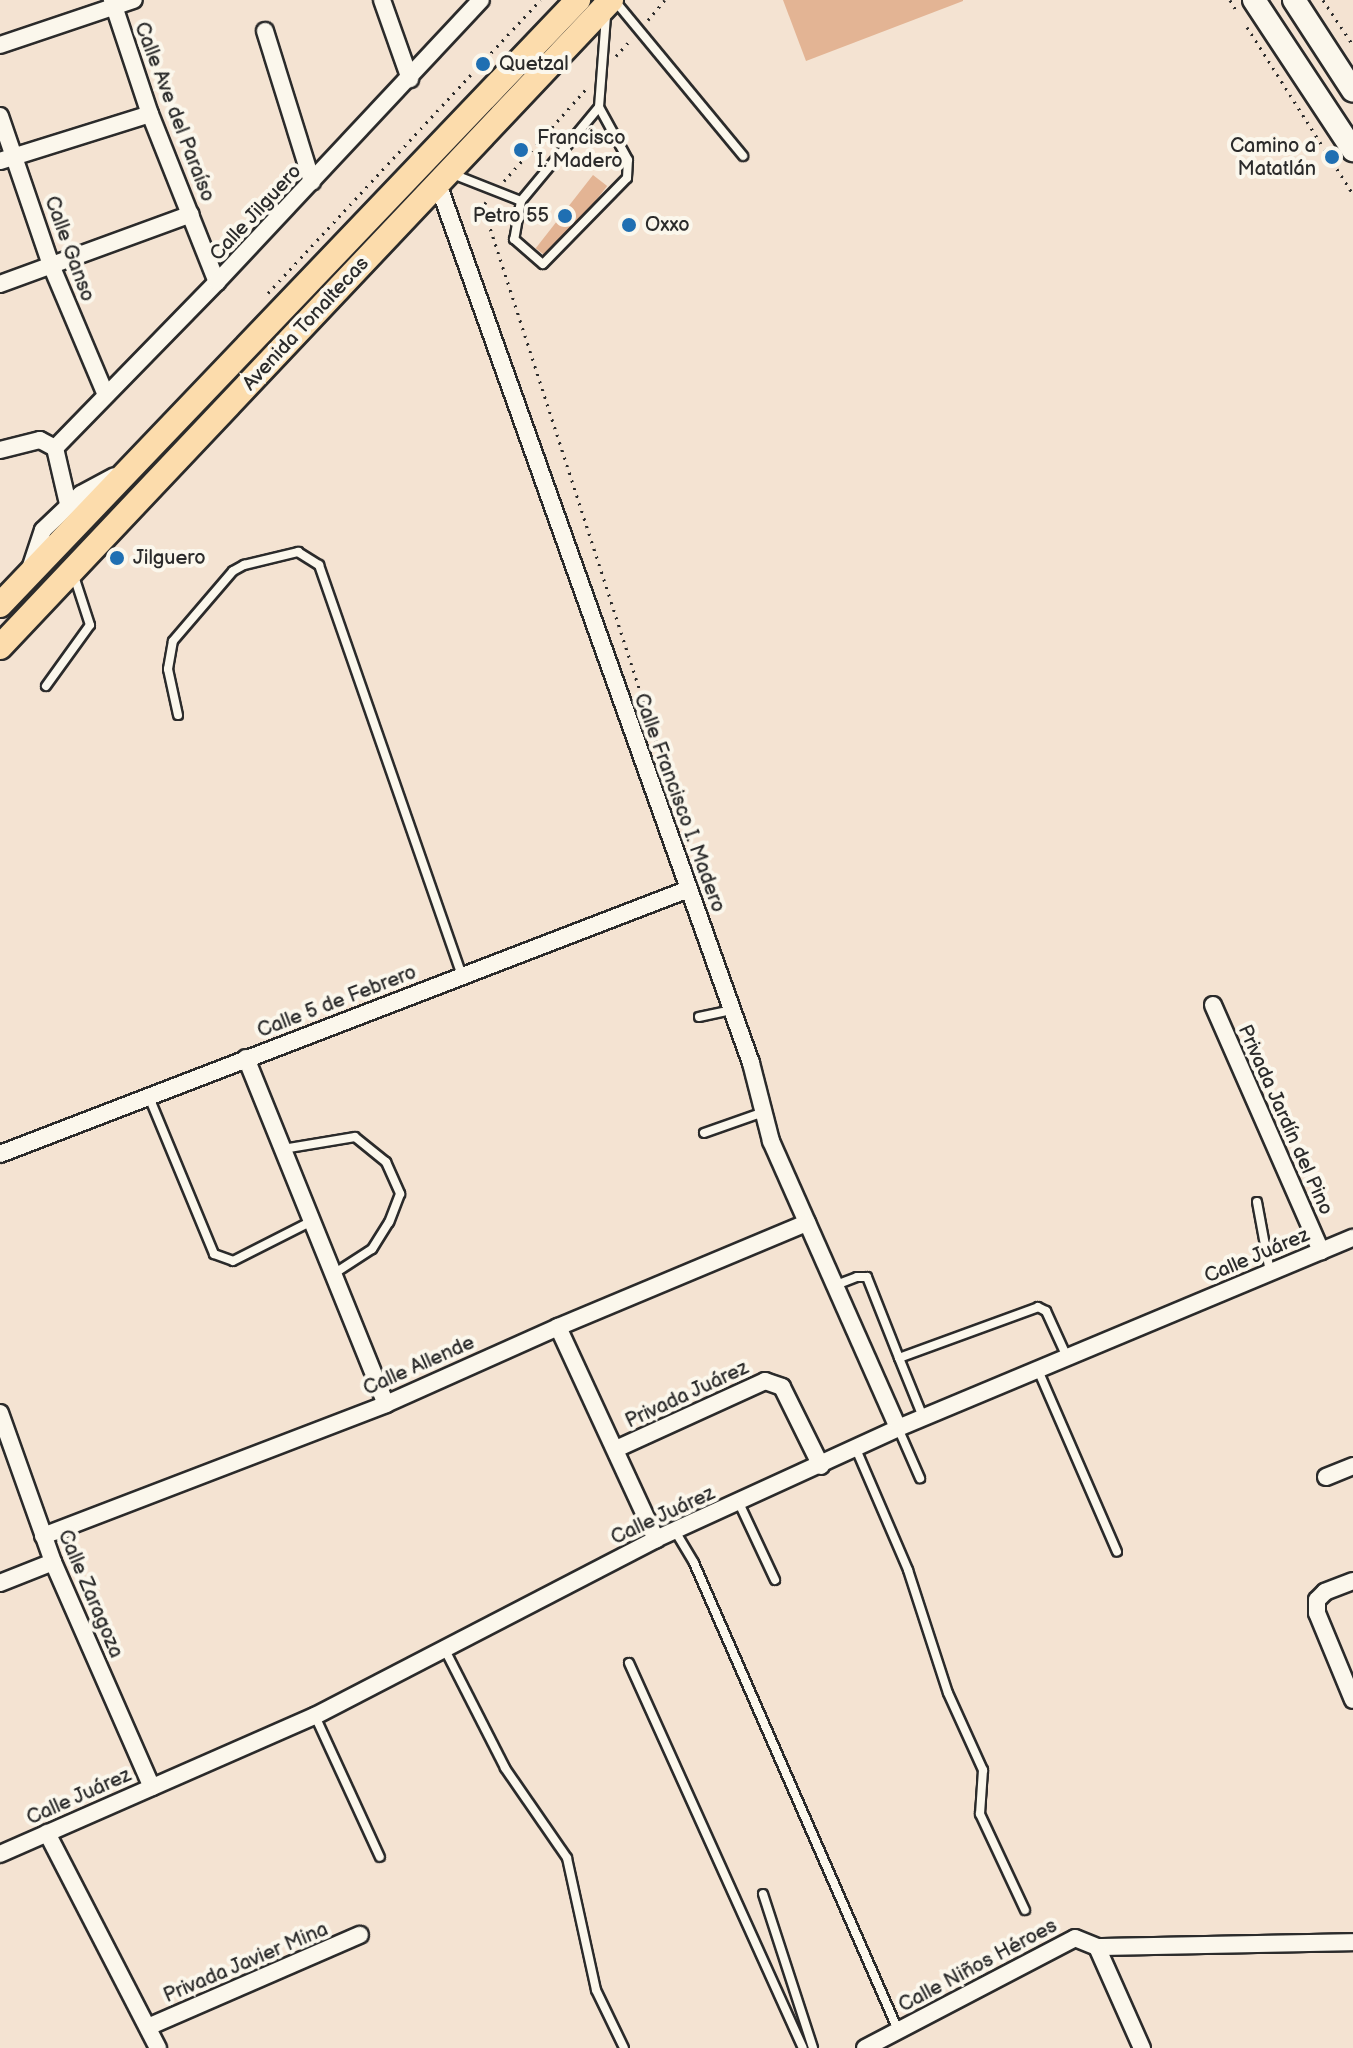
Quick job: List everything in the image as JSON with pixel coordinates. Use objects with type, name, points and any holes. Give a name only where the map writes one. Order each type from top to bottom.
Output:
[{"type":"main road","name":"Avenida Tonaltecas","points":[[0,605],[578,0]]},
{"type":"main road","name":"Avenida Tonaltecas","points":[[0,647],[611,2]]},
{"type":"street","points":[[0,45],[113,3],[134,0]]},
{"type":"street","points":[[382,0],[410,79]]},
{"type":"street","name":"Calle Jilguero","points":[[55,448],[217,282],[481,0]]},
{"type":"street","points":[[1294,0],[1353,91]]},
{"type":"street","name":"Calle Ave del Paraíso","points":[[113,3],[150,114],[217,282]]},
{"type":"street","points":[[1246,6],[1353,150]]},
{"type":"street","points":[[265,31],[312,182]]},
{"type":"street","points":[[7,159],[150,114]]},
{"type":"street","name":"Calle Ganso","points":[[0,116],[7,159],[106,395]]},
{"type":"street","name":"Calle Francisco I. Madero","points":[[444,178],[732,1010],[771,1141],[898,1428]]},
{"type":"street","points":[[0,284],[191,214]]},
{"type":"street","points":[[0,450],[40,440],[55,448],[68,504]]},
{"type":"street","points":[[29,574],[43,530],[68,504],[128,470]]},
{"type":"street","name":"Calle 5 de Febrero","points":[[0,1154],[689,889]]},
{"type":"street","name":"Privada Jardín del Pino","points":[[1213,1005],[1321,1251]]},
{"type":"street","points":[[246,1058],[386,1404]]},
{"type":"street","name":"Calle Allende","points":[[43,1536],[386,1404],[558,1327],[807,1223]]},
{"type":"street","name":"Calle Juárez","points":[[0,1854],[315,1716],[656,1539],[821,1466],[898,1428],[1353,1238]]},
{"type":"street","points":[[558,1327],[656,1539]]},
{"type":"street","name":"Privada Juárez","points":[[616,1449],[765,1381],[782,1387],[821,1466]]},
{"type":"street","name":"Calle Zaragoza","points":[[0,1413],[53,1562],[152,1787]]},
{"type":"street","points":[[1326,1477],[1353,1466]]},
{"type":"street","points":[[0,1583],[53,1562]]},
{"type":"street","points":[[1353,1581],[1325,1592],[1317,1600],[1317,1613],[1353,1700]]},
{"type":"street","points":[[47,1833],[158,2048]]},
{"type":"street","name":"Privada Javier Mina","points":[[148,2027],[360,1935]]},
{"type":"street","name":"Calle Niños Héroes","points":[[865,2048],[1075,1938],[1097,1947],[1353,1942]]},
{"type":"street","points":[[1097,1947],[1142,2048]]},
{"type":"lane","points":[[611,2],[743,156]]},
{"type":"lane","points":[[599,107],[628,160],[627,178],[543,264],[514,239],[521,201],[599,107],[611,2]]},
{"type":"lane","points":[[444,178],[521,201]]},
{"type":"lane","points":[[178,715],[168,669],[173,641],[233,571],[244,565],[298,552],[319,565],[462,976]]},
{"type":"lane","points":[[46,686],[90,625],[72,571]]},
{"type":"lane","points":[[699,1017],[732,1010]]},
{"type":"lane","points":[[149,1097],[214,1254],[233,1261],[310,1222]]},
{"type":"lane","points":[[704,1133],[764,1112]]},
{"type":"lane","points":[[282,1150],[355,1137],[386,1162],[400,1194],[389,1222],[372,1249],[332,1275]]},
{"type":"lane","points":[[1257,1202],[1270,1273]]},
{"type":"lane","points":[[835,1285],[857,1277],[867,1277],[923,1417]]},
{"type":"lane","points":[[899,1358],[1038,1307],[1046,1311],[1067,1357]]},
{"type":"lane","points":[[1038,1370],[1117,1552]]},
{"type":"lane","points":[[898,1428],[920,1478]]},
{"type":"lane","points":[[856,1449],[908,1570],[948,1693],[983,1770],[980,1814],[1025,1910]]},
{"type":"lane","points":[[739,1503],[775,1580]]},
{"type":"lane","points":[[675,1531],[694,1563],[898,2030]]},
{"type":"lane","points":[[445,1650],[505,1768],[567,1858],[596,1990],[624,2048]]},
{"type":"lane","points":[[629,1663],[803,2048]]},
{"type":"lane","points":[[315,1716],[380,1857]]},
{"type":"lane","points":[[763,1894],[813,2048]]},
{"type":"path","points":[[263,298],[540,0]]},
{"type":"path","points":[[665,0],[483,206],[666,771]]},
{"type":"path","points":[[1230,0],[1246,6]]},
{"type":"path","points":[[1323,0],[1353,45]]},
{"type":"path","points":[[1246,25],[1353,194]]},
{"type":"building","points":[[783,0],[963,0],[963,1],[806,61]]},
{"type":"building","name":"Petro 55","points":[[593,175],[607,186],[550,259],[536,248]]},
{"type":"place","name":"Quetzal","points":[[483,64]]},
{"type":"place","name":"Francisco I. Madero","points":[[521,150]]},
{"type":"place","name":"Camino a Matatlán","points":[[1332,157]]},
{"type":"place","name":"Petro 55","points":[[565,216]]},
{"type":"place","name":"Oxxo","points":[[629,225]]},
{"type":"place","name":"Jilguero","points":[[117,558]]}]
